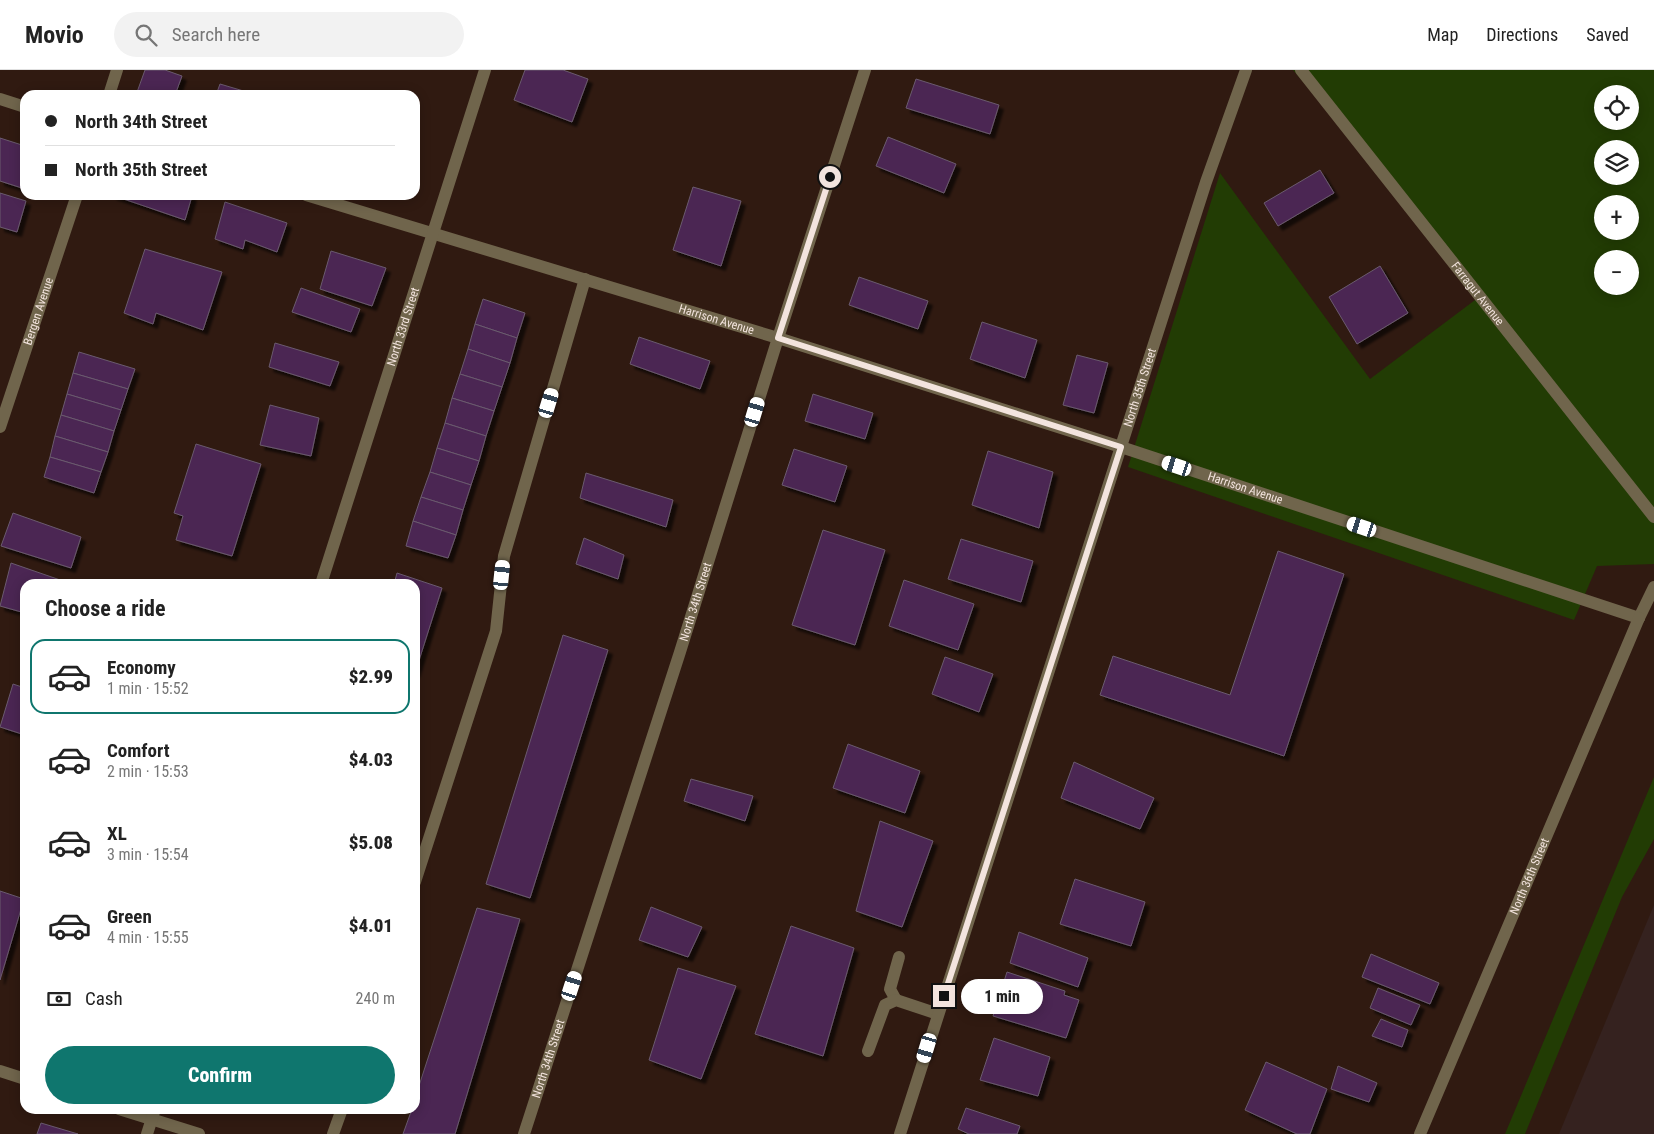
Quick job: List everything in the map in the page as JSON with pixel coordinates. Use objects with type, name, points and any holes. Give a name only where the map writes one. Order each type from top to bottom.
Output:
[{"type":"street","points":[[111,90],[117,70]]},
{"type":"street","name":"North 33rd Street","points":[[323,579],[485,70]]},
{"type":"street","name":"North 34th Street","points":[[524,1134],[677,662],[778,338],[865,70]]},
{"type":"street","name":"North 35th Street","points":[[900,1134],[1206,182],[1246,70]]},
{"type":"street","name":"Farragut Avenue","points":[[1301,70],[1654,517]]},
{"type":"street","points":[[0,99],[20,106]]},
{"type":"street","name":"Bergen Avenue","points":[[0,427],[75,200]]},
{"type":"street","name":"Harrison Avenue","points":[[323,200],[778,338],[1121,447],[1639,618]]},
{"type":"street","points":[[420,867],[496,631],[504,556],[585,279]]},
{"type":"street","name":"North 36th Street","points":[[1420,1134],[1654,586]]},
{"type":"street","points":[[896,1000],[890,989],[899,957]]},
{"type":"street","points":[[868,1051],[885,1005],[896,1000],[938,1014]]},
{"type":"street","points":[[0,1071],[20,1077]]},
{"type":"street","points":[[147,1134],[153,1114],[199,1134]]},
{"type":"street","points":[[334,1134],[340,1114]]},
{"type":"shaded area","points":[[1654,905],[1654,1134],[1559,1134]]},
{"type":"green space","points":[[1293,70],[1654,70],[1654,564],[1597,566],[1574,620],[1128,467],[1220,173],[1370,379],[1483,294]]},
{"type":"green space","points":[[1654,777],[1654,839],[1622,897],[1525,1134],[1505,1134]]},
{"type":"building","points":[[145,70],[165,70],[182,76],[177,90],[138,90]]},
{"type":"building","points":[[525,70],[563,70],[588,79],[572,122],[514,100]]},
{"type":"building","points":[[916,79],[999,105],[990,134],[906,108]]},
{"type":"building","points":[[220,84],[240,90],[218,90]]},
{"type":"building","points":[[888,137],[956,164],[944,193],[876,166]]},
{"type":"building","points":[[0,138],[20,144],[20,187],[0,181]]},
{"type":"building","points":[[1320,170],[1334,193],[1278,226],[1264,203]]},
{"type":"building","points":[[693,187],[741,201],[721,266],[673,250]]},
{"type":"building","points":[[0,193],[26,201],[17,232],[0,227]]},
{"type":"building","points":[[127,200],[191,200],[185,220]]},
{"type":"building","points":[[225,202],[287,223],[277,252],[245,240],[243,249],[215,239]]},
{"type":"building","points":[[145,249],[222,272],[203,330],[156,313],[153,324],[124,313]]},
{"type":"building","points":[[331,251],[386,268],[372,306],[320,289]]},
{"type":"building","points":[[1380,266],[1408,313],[1357,344],[1329,297]]},
{"type":"building","points":[[859,277],[928,301],[918,329],[849,305]]},
{"type":"building","points":[[301,288],[360,309],[351,332],[292,312]]},
{"type":"building","points":[[483,299],[525,313],[517,338],[475,324]]},
{"type":"building","points":[[982,322],[1037,340],[1025,378],[970,359]]},
{"type":"building","points":[[475,324],[517,338],[510,363],[468,349]]},
{"type":"building","points":[[639,337],[710,361],[700,389],[630,364]]},
{"type":"building","points":[[275,343],[339,362],[330,386],[269,367]]},
{"type":"building","points":[[468,349],[510,363],[502,387],[460,374]]},
{"type":"building","points":[[79,352],[135,369],[128,389],[73,373]]},
{"type":"building","points":[[1077,355],[1108,363],[1094,413],[1063,405]]},
{"type":"building","points":[[73,373],[128,389],[121,410],[67,394]]},
{"type":"building","points":[[460,374],[502,387],[494,411],[452,398]]},
{"type":"building","points":[[67,394],[121,410],[114,431],[61,415]]},
{"type":"building","points":[[813,394],[873,413],[865,439],[805,421]]},
{"type":"building","points":[[452,398],[494,411],[486,436],[445,423]]},
{"type":"building","points":[[270,405],[319,418],[311,456],[260,445]]},
{"type":"building","points":[[61,415],[114,431],[108,452],[55,436]]},
{"type":"building","points":[[445,423],[486,436],[479,461],[437,448]]},
{"type":"building","points":[[55,436],[108,452],[101,472],[50,457]]},
{"type":"building","points":[[196,444],[261,464],[232,556],[176,540],[183,516],[174,513]]},
{"type":"building","points":[[437,448],[479,461],[471,485],[430,472]]},
{"type":"building","points":[[794,449],[847,466],[835,502],[782,485]]},
{"type":"building","points":[[988,451],[1053,472],[1039,528],[972,505]]},
{"type":"building","points":[[50,457],[101,472],[94,493],[44,477]]},
{"type":"building","points":[[430,472],[471,485],[463,510],[421,497]]},
{"type":"building","points":[[586,473],[673,500],[666,527],[580,498]]},
{"type":"building","points":[[421,497],[463,510],[456,535],[413,521]]},
{"type":"building","points":[[13,513],[81,537],[71,568],[1,546]]},
{"type":"building","points":[[413,521],[456,535],[448,558],[406,546]]},
{"type":"building","points":[[823,530],[885,550],[855,645],[792,625]]},
{"type":"building","points":[[584,538],[624,555],[618,579],[576,564]]},
{"type":"building","points":[[961,539],[1033,561],[1021,602],[948,579]]},
{"type":"building","points":[[1278,551],[1344,574],[1284,756],[1100,695],[1113,656],[1230,695]]},
{"type":"building","points":[[11,563],[57,579],[20,579],[20,612],[0,606]]},
{"type":"building","points":[[397,573],[415,579],[395,579]]},
{"type":"building","points":[[904,580],[974,604],[958,650],[889,626]]},
{"type":"building","points":[[420,581],[442,588],[420,657]]},
{"type":"building","points":[[563,635],[608,650],[530,898],[486,884]]},
{"type":"building","points":[[945,657],[993,674],[979,712],[932,694]]},
{"type":"building","points":[[13,684],[20,686],[20,733],[0,727]]},
{"type":"building","points":[[848,744],[920,771],[905,813],[833,788]]},
{"type":"building","points":[[1074,762],[1154,798],[1140,829],[1061,798]]},
{"type":"building","points":[[691,779],[753,796],[745,821],[684,801]]},
{"type":"building","points":[[880,821],[933,841],[902,927],[856,911]]},
{"type":"building","points":[[1075,879],[1145,902],[1131,946],[1060,924]]},
{"type":"building","points":[[0,891],[20,898],[20,912],[0,980]]},
{"type":"building","points":[[651,907],[702,927],[688,957],[639,940]]},
{"type":"building","points":[[477,908],[520,919],[455,1134],[403,1134],[410,1114],[420,1114],[420,1083]]},
{"type":"building","points":[[791,926],[854,948],[823,1056],[755,1034]]},
{"type":"building","points":[[1019,932],[1088,958],[1078,987],[1010,963]]},
{"type":"building","points":[[1371,954],[1439,983],[1430,1004],[1362,977]]},
{"type":"building","points":[[678,968],[736,986],[701,1079],[649,1060]]},
{"type":"building","points":[[1007,972],[1065,991],[1064,995],[1079,1000],[1066,1038],[993,1016]]},
{"type":"building","points":[[1378,988],[1420,1005],[1411,1025],[1370,1008]]},
{"type":"building","points":[[1381,1019],[1408,1030],[1402,1047],[1372,1036]]},
{"type":"building","points":[[994,1038],[1050,1057],[1038,1096],[980,1080]]},
{"type":"building","points":[[1266,1062],[1327,1089],[1310,1134],[1297,1134],[1245,1110]]},
{"type":"building","points":[[1338,1066],[1377,1083],[1369,1102],[1331,1089]]},
{"type":"building","points":[[966,1108],[1020,1126],[1017,1134],[969,1134],[958,1129]]},
{"type":"building","points":[[41,1123],[78,1134],[37,1134]]},
{"type":"route","points":[[830,177],[778,338],[1121,447],[944,996]]}]
